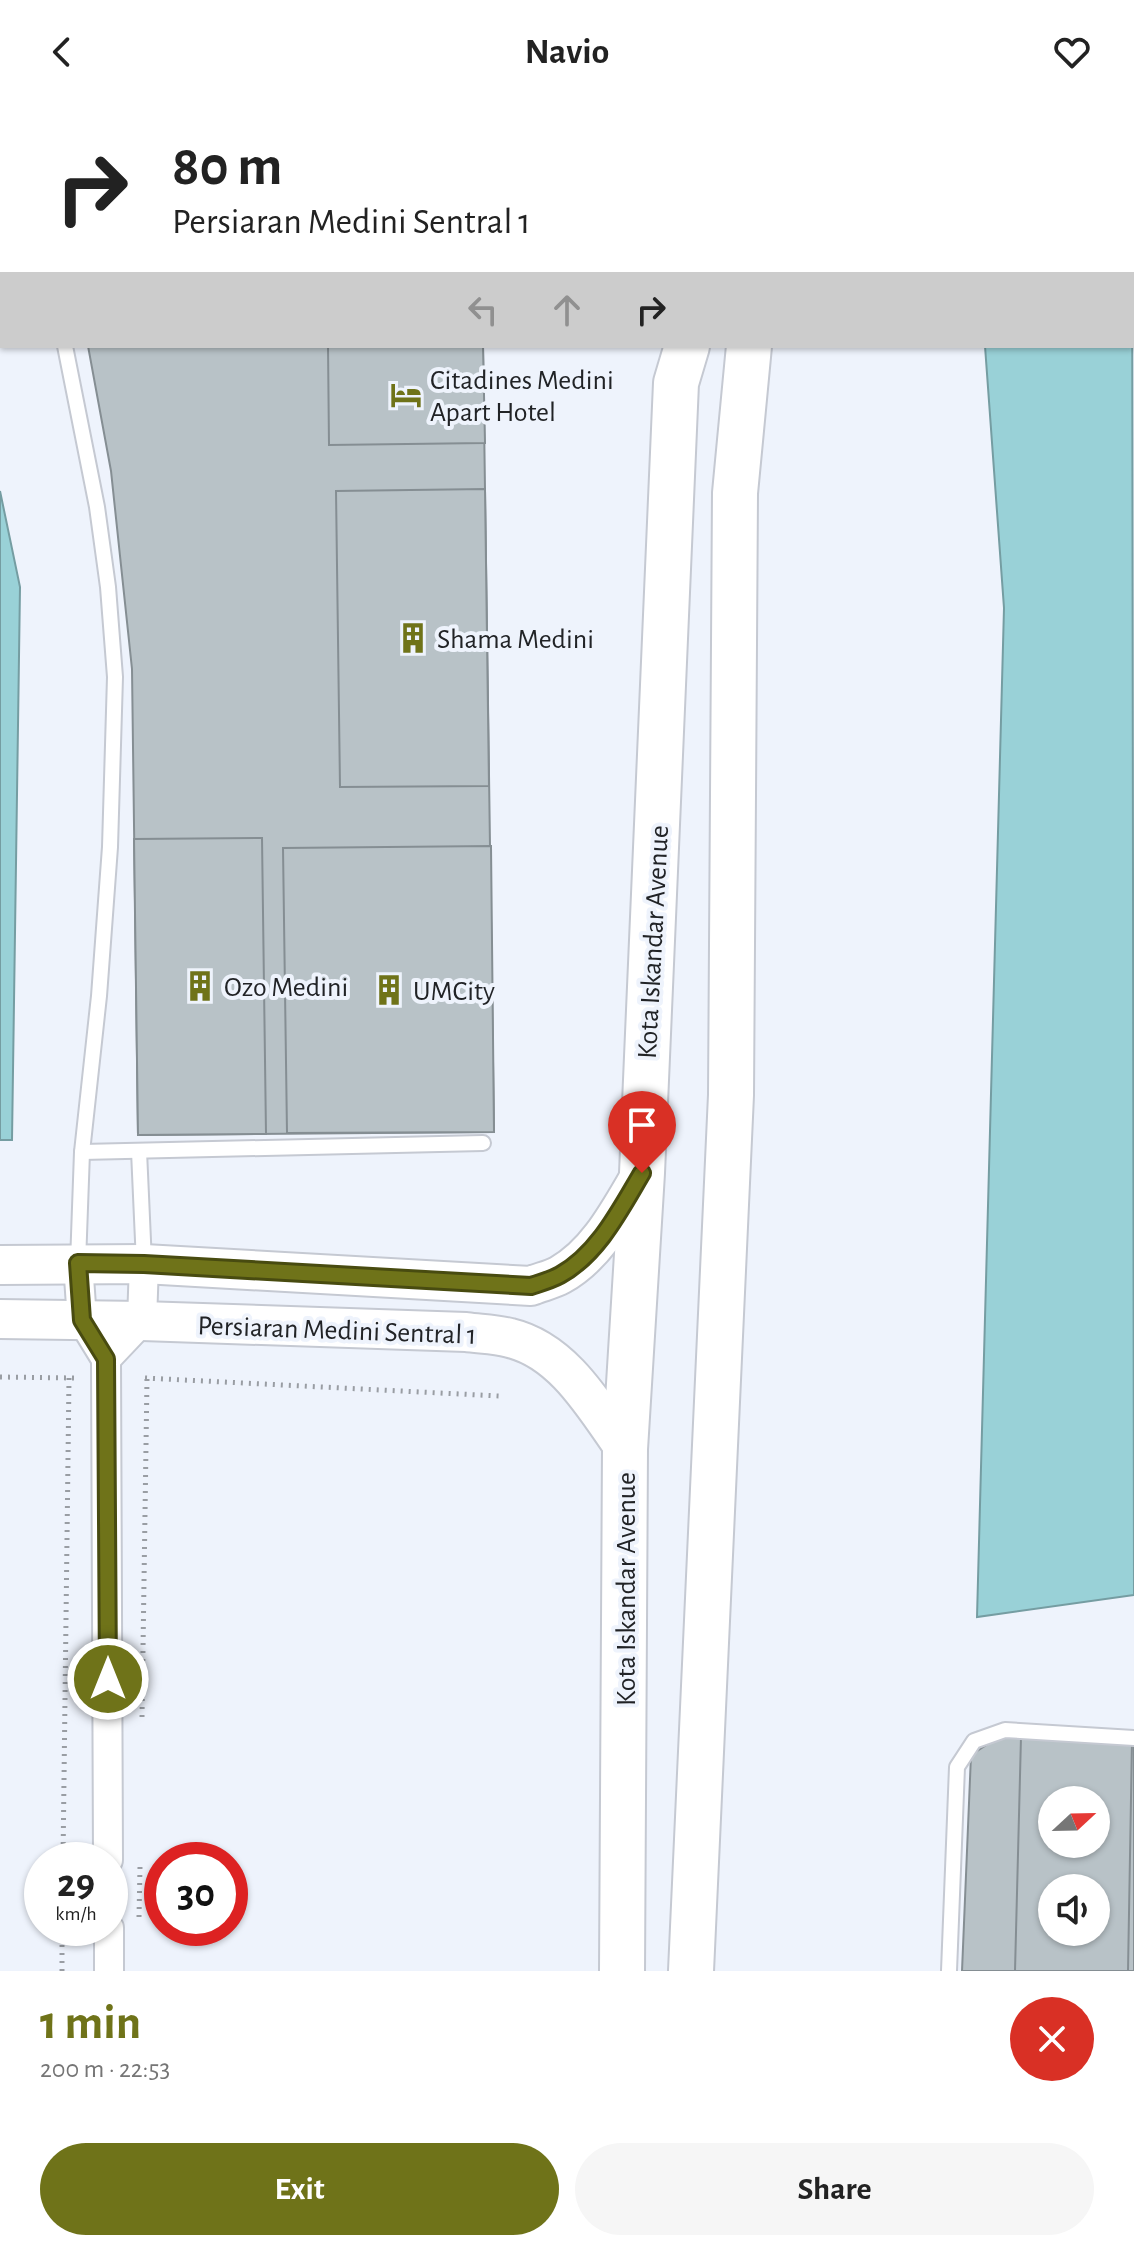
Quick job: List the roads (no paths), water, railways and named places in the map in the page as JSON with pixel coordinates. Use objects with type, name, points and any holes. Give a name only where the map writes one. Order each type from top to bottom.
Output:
[{"type":"highway","points":[[691,1971],[731,1095],[735,493],[749,348]]},
{"type":"highway","name":"Kota Iskandar Avenue","points":[[622,1971],[625,1449],[642,1173],[680,358]]},
{"type":"street","name":"Persiaran Medini Sentral 1","points":[[0,1265],[144,1264],[531,1286],[560,1275],[590,1253],[642,1173]]},
{"type":"street","points":[[78,1263],[82,1320],[106,1368],[108,1842]]},
{"type":"street","points":[[106,1368],[142,1321],[144,1264]]},
{"type":"street","name":"Persiaran Medini Sentral 1","points":[[0,1319],[466,1332],[512,1338],[548,1355],[582,1388],[625,1449]]},
{"type":"street","points":[[109,1946],[109,1971]]},
{"type":"lane","points":[[65,348],[97,507],[108,587],[115,677],[110,847],[99,996],[82,1152],[78,1263]]},
{"type":"lane","points":[[82,1152],[483,1143]]},
{"type":"lane","points":[[139,1151],[144,1264]]},
{"type":"lane","points":[[949,1971],[957,1767],[974,1741],[1005,1730],[1134,1738]]},
{"type":"water","points":[[985,348],[1132,348],[1134,1595],[977,1617],[1004,608]]},
{"type":"water","points":[[0,491],[20,587],[12,1140],[0,1140]]},
{"type":"place","name":"Citadines Medini Apart Hotel","points":[[406,395]]},
{"type":"place","name":"Shama Medini","points":[[413,638]]},
{"type":"place","name":"Ozo Medini","points":[[200,986]]},
{"type":"place","name":"UMCity","points":[[389,990]]}]
